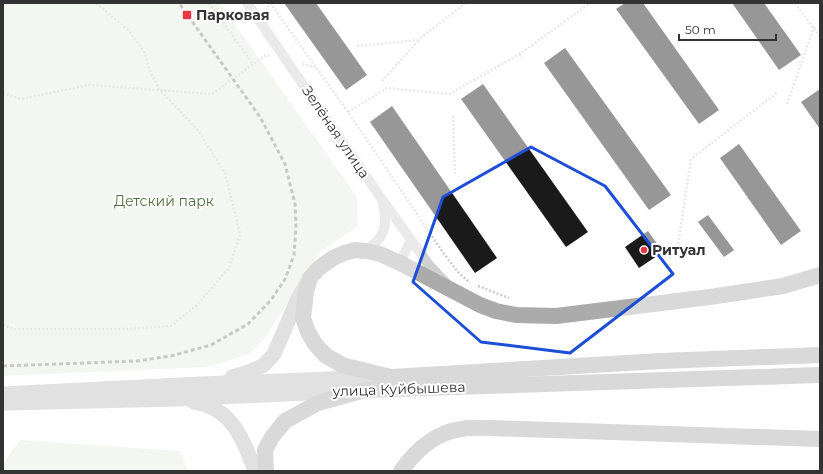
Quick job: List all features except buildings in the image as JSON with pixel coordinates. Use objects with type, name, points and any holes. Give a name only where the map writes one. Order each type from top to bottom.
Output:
[{"type":"main road","points":[[201,384],[234,377],[264,365],[274,354],[296,301],[310,278],[319,268],[333,258],[354,250],[380,254],[400,262],[480,305],[516,315],[556,316],[732,294],[783,286],[820,275]]},
{"type":"main road","points":[[310,278],[306,292],[303,318],[308,332],[315,344],[325,355],[342,365],[391,377]]},
{"type":"main road","name":"улица Куйбышева","points":[[3,394],[201,384],[391,377],[794,355],[820,355]]},
{"type":"main road","name":"улица Куйбышева","points":[[3,404],[178,399],[365,390],[820,375]]},
{"type":"main road","points":[[266,471],[265,450],[272,437],[285,421],[318,403],[365,390]]},
{"type":"main road","points":[[178,399],[209,405],[228,418],[238,434],[255,471]]},
{"type":"main road","points":[[401,471],[411,458],[427,443],[440,434],[462,428],[820,438]]},
{"type":"street","name":"Зелёная улица","points":[[247,3],[411,240],[429,264],[454,292]]},
{"type":"street","points":[[366,251],[380,239],[385,229],[386,217],[381,198]]},
{"type":"street","points":[[400,262],[411,240]]},
{"type":"path","points":[[3,325],[14,329],[126,329],[171,326],[196,306],[229,268],[240,234],[225,173],[197,129],[159,89],[150,71],[144,51],[128,30],[96,3]]},
{"type":"path","points":[[209,3],[253,64]]},
{"type":"path","points":[[270,3],[348,112],[458,272],[470,282],[514,300]]},
{"type":"path","points":[[382,81],[418,40],[466,3]]},
{"type":"path","points":[[348,112],[387,88],[449,94],[520,54],[590,3]]},
{"type":"path","points":[[795,3],[820,37]]},
{"type":"path","points":[[787,104],[814,27]]},
{"type":"path","points":[[357,46],[418,40]]},
{"type":"path","points":[[520,54],[523,58]]},
{"type":"path","points":[[3,93],[21,98],[89,85],[212,94],[266,55]]},
{"type":"path","points":[[678,244],[691,159],[778,92]]},
{"type":"path","points":[[453,116],[455,176]]},
{"type":"highlighted area","points":[[531,147],[605,186],[673,274],[570,353],[481,342],[413,282],[443,197]]},
{"type":"green space","name":"Детский парк","points":[[3,3],[220,3],[357,197],[358,226],[320,252],[266,337],[249,354],[207,367],[3,376]]},
{"type":"green space","points":[[20,440],[180,451],[188,471],[3,471],[3,464]]},
{"type":"railway","points":[[3,366],[137,361],[171,356],[211,345],[248,324],[271,300],[285,279],[294,255],[296,226],[295,204],[285,164],[260,117],[179,3]]},
{"type":"place","name":"Парковая","points":[[187,15]]},
{"type":"place","name":"Ритуал","points":[[644,250]]}]
